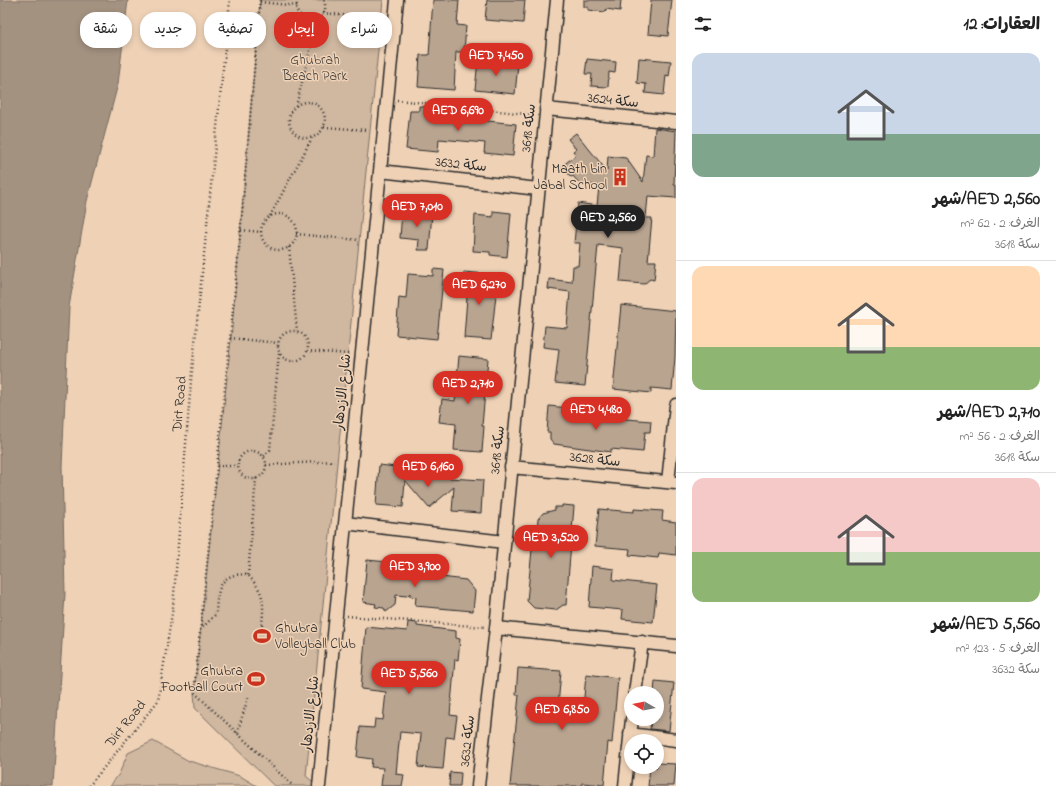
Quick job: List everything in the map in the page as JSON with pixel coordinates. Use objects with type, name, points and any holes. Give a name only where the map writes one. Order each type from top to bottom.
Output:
[{"type":"street","name":"شارع الازدهار","points":[[319,786],[397,0]]},
{"type":"street","name":"سكة 3618","points":[[496,628],[557,0]]},
{"type":"street","name":"سكة 3624","points":[[546,112],[676,122]]},
{"type":"street","name":"سكة 3632","points":[[380,171],[538,189]]},
{"type":"street","points":[[672,482],[676,405]]},
{"type":"street","name":"سكة 3628","points":[[511,467],[672,482]]},
{"type":"street","points":[[345,523],[504,542]]},
{"type":"street","name":"سكة 3632","points":[[478,786],[496,628]]},
{"type":"street","points":[[496,628],[676,646]]},
{"type":"street","points":[[637,686],[642,642]]},
{"type":"street","points":[[630,734],[631,726]]},
{"type":"street","points":[[664,738],[676,740]]},
{"type":"street","points":[[625,786],[626,774]]},
{"type":"path","name":"Dirt Road","points":[[89,786],[158,701],[173,607],[191,381],[230,0]]},
{"type":"path","points":[[298,0],[296,6],[298,12]]},
{"type":"path","points":[[323,12],[326,6],[324,0]]},
{"type":"path","points":[[293,786],[194,692],[241,230],[260,1],[296,6]]},
{"type":"path","points":[[310,48],[296,106],[290,117],[291,129],[300,137],[313,137]]},
{"type":"path","points":[[387,99],[546,112]]},
{"type":"path","points":[[270,217],[313,137],[317,135],[324,127],[324,115],[318,106],[307,102],[296,106]]},
{"type":"path","points":[[324,127],[367,130]]},
{"type":"path","points":[[277,214],[289,216],[296,226],[296,238],[289,247],[278,250],[272,248],[263,241],[261,232],[263,223],[270,217],[277,214]]},
{"type":"path","points":[[241,230],[261,232]]},
{"type":"path","points":[[296,234],[358,240]]},
{"type":"path","points":[[289,247],[297,331]]},
{"type":"path","points":[[264,456],[270,450],[279,353],[278,343],[283,334],[287,331],[297,331],[302,333],[308,342],[307,352],[301,359],[292,361],[287,360],[279,353]]},
{"type":"path","points":[[230,338],[278,343]]},
{"type":"path","points":[[307,352],[349,354]]},
{"type":"path","points":[[248,451],[257,451],[264,456],[266,465],[265,471],[256,478],[249,478],[241,474],[238,461],[244,453],[248,451]]},
{"type":"path","points":[[266,465],[334,461]]},
{"type":"path","points":[[217,466],[237,466]]},
{"type":"path","points":[[256,478],[248,575],[260,590],[264,600],[262,625]]},
{"type":"path","points":[[200,631],[216,614],[217,597],[226,578],[238,574],[248,575]]},
{"type":"path","points":[[336,615],[496,628]]},
{"type":"path","points":[[237,733],[249,695]]},
{"type":"green space","name":"Ghubrah Beach Park","points":[[260,0],[383,0],[382,12],[337,12],[337,48],[378,48],[306,776],[318,786],[274,786],[195,708],[194,692],[231,339],[256,48],[266,48],[266,12],[259,12]]},
{"type":"green space","points":[[153,741],[189,761],[240,776],[257,786],[110,786],[119,774],[128,753]]},
{"type":"shaded area","points":[[0,0],[128,0],[127,12],[80,12],[80,48],[122,48],[118,84],[87,201],[69,307],[62,466],[65,594],[53,786],[0,786]]},
{"type":"building","points":[[433,0],[459,0],[457,25],[466,26],[464,52],[456,52],[454,90],[418,87],[420,55],[429,55]]},
{"type":"building","points":[[487,0],[525,0],[523,23],[485,20]]},
{"type":"building","points":[[584,0],[621,0],[620,11],[606,9],[605,12],[588,10],[588,7],[584,7]]},
{"type":"building","points":[[651,0],[672,0],[668,36],[648,34]]},
{"type":"building","points":[[639,58],[671,61],[669,76],[666,75],[664,95],[645,93],[646,84],[637,83]]},
{"type":"building","points":[[587,59],[616,62],[615,73],[609,72],[608,87],[591,86],[592,74],[585,74]]},
{"type":"building","points":[[478,60],[518,64],[515,94],[475,90]]},
{"type":"building","points":[[419,106],[442,108],[441,114],[479,117],[479,120],[516,124],[513,156],[484,153],[485,143],[439,139],[438,152],[406,149],[410,111],[419,111]]},
{"type":"building","points":[[655,128],[676,131],[674,184],[676,184],[676,198],[648,196],[646,218],[652,218],[648,261],[656,261],[654,280],[650,279],[644,284],[620,282],[623,248],[598,245],[585,386],[555,383],[559,349],[543,347],[545,326],[567,328],[570,292],[548,289],[549,279],[572,282],[573,266],[578,266],[580,243],[574,243],[578,203],[597,206],[599,186],[579,183],[573,176],[571,177],[562,166],[576,155],[573,151],[576,149],[568,139],[576,133],[607,171],[608,156],[626,158],[643,182],[646,155],[653,156]]},
{"type":"building","points":[[402,211],[432,213],[429,250],[418,250],[419,240],[400,238]]},
{"type":"building","points":[[493,211],[511,213],[507,257],[490,255],[490,252],[473,251],[475,215],[493,217]]},
{"type":"building","points":[[433,269],[444,270],[437,339],[396,335],[399,297],[406,298],[408,274],[433,276]]},
{"type":"building","points":[[464,272],[487,274],[486,286],[497,286],[491,340],[464,338],[467,297],[462,296]]},
{"type":"building","points":[[621,305],[676,311],[675,357],[672,390],[651,388],[651,393],[613,389]]},
{"type":"building","points":[[459,356],[488,359],[482,426],[484,426],[482,452],[454,450],[456,424],[439,422],[442,399],[455,401]]},
{"type":"building","points":[[549,406],[588,410],[588,414],[614,418],[651,421],[650,432],[645,432],[643,452],[611,449],[611,452],[554,444],[550,439],[550,432],[547,432]]},
{"type":"building","points":[[379,465],[448,473],[448,478],[483,480],[481,513],[452,511],[454,487],[429,508],[405,480],[403,507],[376,505]]},
{"type":"building","points":[[562,505],[574,506],[566,605],[563,605],[556,610],[534,608],[527,601],[533,539],[536,539],[538,519],[543,513],[555,510],[555,507],[562,507]]},
{"type":"building","points":[[599,509],[634,512],[634,509],[663,511],[662,520],[676,522],[676,555],[659,553],[658,558],[629,555],[630,549],[595,546]]},
{"type":"building","points":[[392,559],[399,567],[433,570],[433,576],[466,580],[475,591],[473,611],[415,606],[416,597],[410,596],[410,593],[407,596],[396,595],[395,605],[386,612],[384,608],[375,607],[376,604],[363,602],[367,560],[388,562]]},
{"type":"building","points":[[592,566],[614,569],[613,580],[657,585],[653,622],[622,619],[623,610],[589,607]]},
{"type":"building","points":[[408,622],[417,623],[417,626],[456,631],[456,638],[460,639],[458,660],[455,659],[450,715],[457,716],[454,738],[446,737],[443,769],[418,767],[421,734],[400,732],[396,774],[404,775],[402,786],[381,786],[383,768],[371,767],[372,759],[357,757],[360,727],[374,728],[375,719],[383,720],[386,692],[361,689],[366,627],[407,631]]},
{"type":"building","points":[[518,668],[561,671],[558,706],[583,709],[586,674],[618,678],[612,743],[608,742],[604,785],[582,783],[582,786],[510,786],[519,695],[516,695]]},
{"type":"building","points":[[655,681],[674,683],[669,731],[650,729],[650,726],[664,726],[664,686],[655,686]]},
{"type":"building","points":[[664,763],[676,764],[674,786],[648,786],[649,774],[664,774]]},
{"type":"building","points":[[450,772],[461,773],[460,786],[449,786]]},
{"type":"place","name":"Maath bin Jabal School","points":[[620,177]]},
{"type":"place","name":"Ghubra Volleyball Club","points":[[262,636]]},
{"type":"place","name":"Ghubra Football Court","points":[[256,679]]}]
